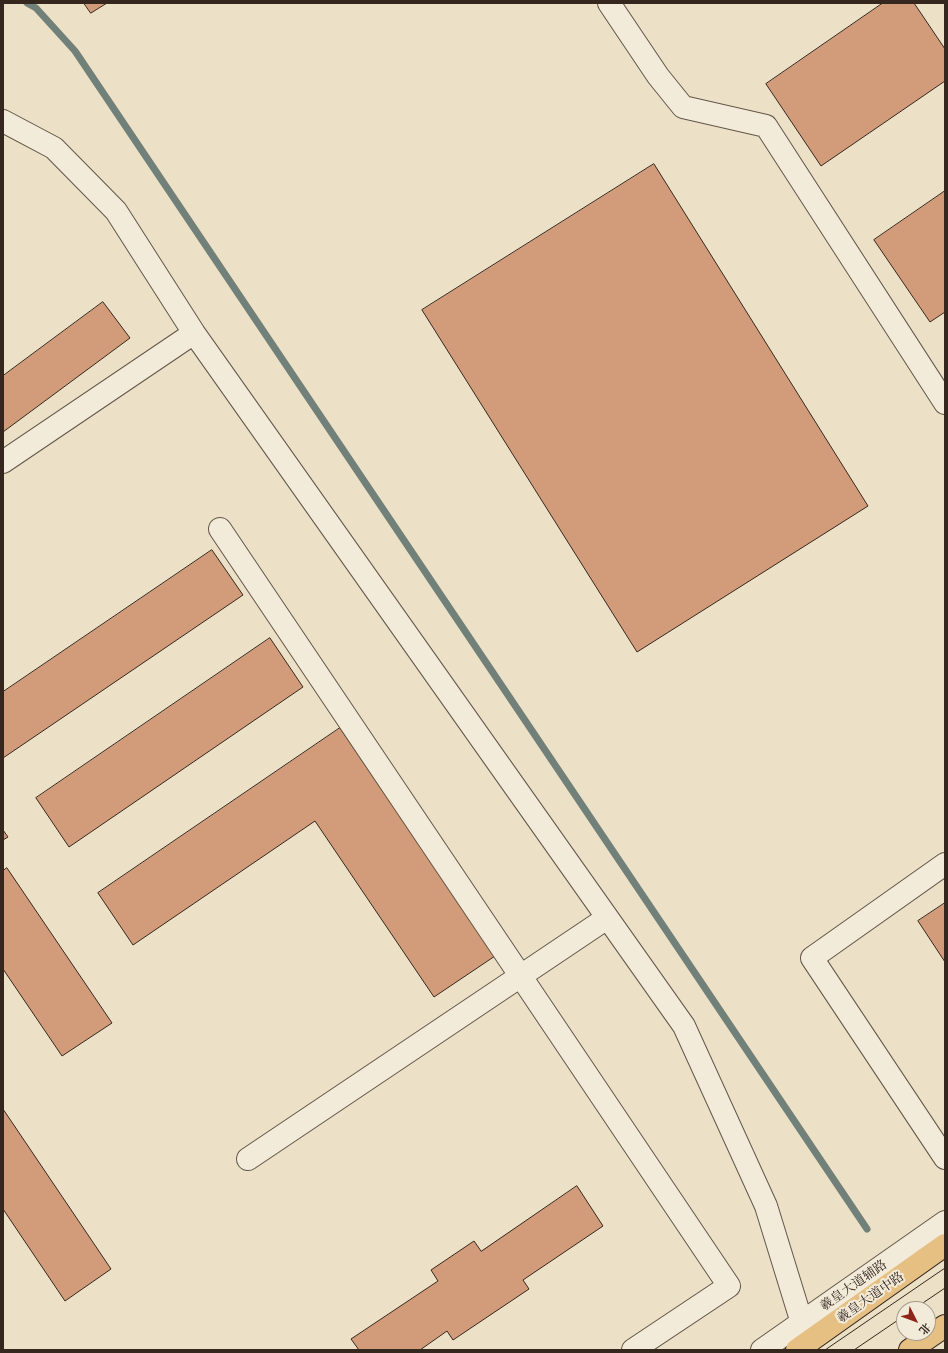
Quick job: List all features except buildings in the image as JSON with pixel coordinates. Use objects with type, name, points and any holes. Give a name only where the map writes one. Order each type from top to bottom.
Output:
[{"type":"main road","name":"羲皇大道中路","points":[[803,1338],[945,1245]]},
{"type":"main road","points":[[910,1350],[945,1326]]},
{"type":"street","points":[[609,3],[658,76],[683,107],[766,126],[945,403]]},
{"type":"street","points":[[3,121],[54,148],[116,211],[194,333],[684,1026],[766,1206],[803,1338]]},
{"type":"street","points":[[3,462],[194,333]]},
{"type":"street","points":[[220,529],[729,1286],[633,1350]]},
{"type":"street","points":[[945,864],[812,958],[945,1158]]},
{"type":"street","points":[[248,1159],[607,918]]},
{"type":"street","name":"羲皇大道辅路","points":[[762,1350],[803,1338],[945,1222]]},
{"type":"waterway","points":[[27,3],[36,8],[75,51],[867,1229]]},
{"type":"tram line","points":[[825,1350],[945,1268]]},
{"type":"tram line","points":[[926,1301],[945,1288]]},
{"type":"tram line","points":[[854,1350],[896,1321]]}]
